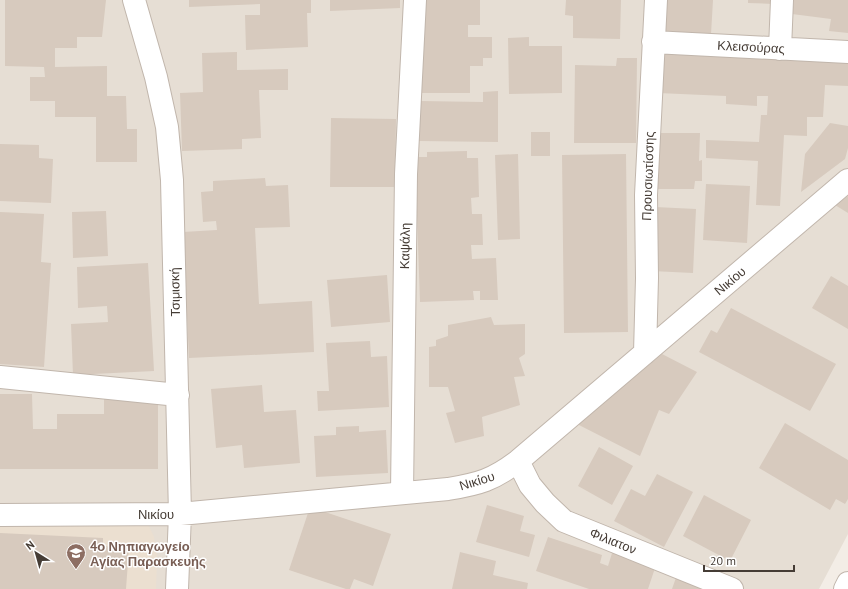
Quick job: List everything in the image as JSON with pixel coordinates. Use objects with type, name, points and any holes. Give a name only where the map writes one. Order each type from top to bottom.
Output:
[{"type":"street","name":"Τσιμισκή","points":[[134,0],[156,77],[167,127],[172,180],[180,514],[177,589]]},
{"type":"street","name":"Καψάλη","points":[[402,493],[406,174],[414,0]]},
{"type":"street","name":"Προυσιωτίσσης","points":[[645,353],[647,278],[646,195],[656,0]]},
{"type":"street","points":[[780,49],[782,0]]},
{"type":"street","name":"Κλεισούρας","points":[[653,42],[848,52]]},
{"type":"street","name":"Νικίου","points":[[0,515],[180,514],[448,489],[486,481],[504,472],[518,461],[848,180]]},
{"type":"street","points":[[0,377],[178,395]]},
{"type":"street","name":"Φιλιατον","points":[[518,461],[530,485],[564,521],[732,589]]},
{"type":"street","points":[[845,589],[848,584]]},
{"type":"shaded area","points":[[0,0],[848,0],[848,534],[819,589],[0,589]]},
{"type":"shaded area","points":[[0,516],[148,524],[154,537],[157,557],[156,589],[0,589]]},
{"type":"building","points":[[5,0],[106,0],[102,37],[77,37],[77,48],[55,48],[55,67],[107,66],[107,96],[126,96],[127,129],[137,129],[137,162],[96,162],[96,117],[55,117],[55,101],[30,101],[30,77],[45,77],[44,67],[5,66]]},
{"type":"building","points":[[189,0],[311,0],[311,13],[307,13],[308,47],[246,50],[245,15],[260,15],[260,4],[189,7]]},
{"type":"building","points":[[330,0],[400,0],[400,8],[330,11]]},
{"type":"building","points":[[421,0],[480,0],[480,25],[468,25],[468,37],[492,37],[492,58],[483,58],[483,66],[470,66],[470,93],[422,93]]},
{"type":"building","points":[[566,0],[621,0],[620,39],[573,38],[573,16],[565,15]]},
{"type":"building","points":[[664,0],[713,0],[711,34],[662,31]]},
{"type":"building","points":[[748,0],[775,0],[774,4],[748,3]]},
{"type":"building","points":[[794,0],[848,0],[848,33],[829,31],[831,19],[792,14]]},
{"type":"building","points":[[529,37],[529,46],[562,46],[562,93],[509,94],[508,38]]},
{"type":"building","points":[[660,48],[848,57],[848,86],[825,85],[823,117],[807,117],[807,136],[784,135],[780,206],[756,205],[758,161],[706,158],[706,140],[759,142],[761,115],[767,115],[768,96],[757,96],[757,106],[726,104],[726,96],[658,93]]},
{"type":"building","points":[[237,52],[237,70],[288,69],[288,90],[259,90],[261,138],[242,139],[242,149],[182,151],[180,93],[203,92],[202,53]]},
{"type":"building","points":[[617,58],[637,58],[636,143],[574,143],[575,65],[616,66]]},
{"type":"building","points":[[498,91],[498,142],[419,141],[420,101],[483,102],[483,92]]},
{"type":"building","points":[[331,118],[396,119],[395,187],[330,187]]},
{"type":"building","points":[[830,123],[848,126],[848,148],[845,159],[801,192],[805,154]]},
{"type":"building","points":[[531,132],[550,132],[550,156],[531,156]]},
{"type":"building","points":[[656,133],[700,133],[699,161],[702,160],[702,181],[695,181],[694,189],[654,189]]},
{"type":"building","points":[[0,144],[39,145],[39,158],[53,159],[51,203],[0,201]]},
{"type":"building","points":[[467,151],[467,158],[478,158],[479,197],[471,198],[472,214],[482,214],[483,245],[471,245],[472,259],[496,258],[498,300],[480,300],[480,291],[473,291],[474,300],[420,302],[415,157],[427,157],[427,152]]},
{"type":"building","points":[[518,154],[520,239],[498,240],[495,155]]},
{"type":"building","points":[[626,154],[628,332],[564,333],[562,155]]},
{"type":"building","points":[[265,178],[266,186],[288,185],[290,227],[255,228],[259,304],[312,301],[314,352],[189,358],[183,232],[217,230],[216,221],[203,222],[201,192],[213,191],[213,181]]},
{"type":"building","points":[[706,184],[750,186],[747,243],[703,240]]},
{"type":"building","points":[[848,196],[848,213],[835,205]]},
{"type":"building","points":[[655,207],[696,209],[693,273],[652,271]]},
{"type":"building","points":[[106,211],[108,256],[73,258],[72,212]]},
{"type":"building","points":[[0,212],[44,214],[41,262],[51,263],[44,367],[0,364]]},
{"type":"building","points":[[148,263],[154,371],[73,375],[71,324],[108,322],[107,306],[78,308],[77,267]]},
{"type":"building","points":[[387,275],[390,322],[331,327],[327,280]]},
{"type":"building","points":[[831,276],[848,286],[848,329],[812,308]]},
{"type":"building","points":[[731,308],[836,364],[810,411],[699,352],[711,330],[717,333]]},
{"type":"building","points":[[491,317],[494,325],[525,324],[525,354],[519,358],[525,376],[514,377],[520,405],[482,417],[484,436],[455,443],[446,413],[455,411],[448,387],[429,387],[429,347],[436,346],[436,340],[448,336],[448,325]]},
{"type":"building","points":[[370,341],[371,357],[387,356],[389,407],[318,411],[317,391],[329,391],[326,343]]},
{"type":"building","points":[[662,354],[697,372],[669,414],[659,410],[640,456],[577,424]]},
{"type":"building","points":[[262,385],[264,412],[296,410],[300,463],[244,468],[242,445],[216,448],[211,389]]},
{"type":"building","points":[[0,394],[32,394],[33,429],[57,429],[57,414],[104,414],[104,398],[158,398],[158,469],[0,469]]},
{"type":"building","points":[[785,423],[848,460],[848,499],[845,504],[836,499],[830,510],[759,468]]},
{"type":"building","points":[[359,426],[359,432],[386,430],[388,473],[316,477],[314,436],[336,435],[336,427]]},
{"type":"building","points":[[599,447],[633,466],[612,505],[578,486]]},
{"type":"building","points":[[657,474],[693,492],[664,547],[614,521],[631,489],[645,496]]},
{"type":"building","points":[[704,495],[751,520],[730,561],[683,536]]},
{"type":"building","points":[[487,505],[524,516],[520,531],[535,535],[529,557],[476,542]]},
{"type":"building","points":[[310,507],[391,534],[373,586],[354,579],[350,589],[346,589],[289,570]]},
{"type":"building","points":[[0,533],[103,538],[103,546],[129,548],[126,589],[0,589]]},
{"type":"building","points":[[548,537],[602,555],[600,563],[608,566],[613,550],[656,565],[648,589],[589,589],[536,571]]},
{"type":"building","points":[[460,552],[496,561],[493,575],[528,583],[527,589],[452,589]]},
{"type":"building","points":[[678,572],[721,589],[672,589]]},
{"type":"place","name":"4ο Νηπιαγωγείο Αγίας Παρασκευής","points":[[76,570]]}]
